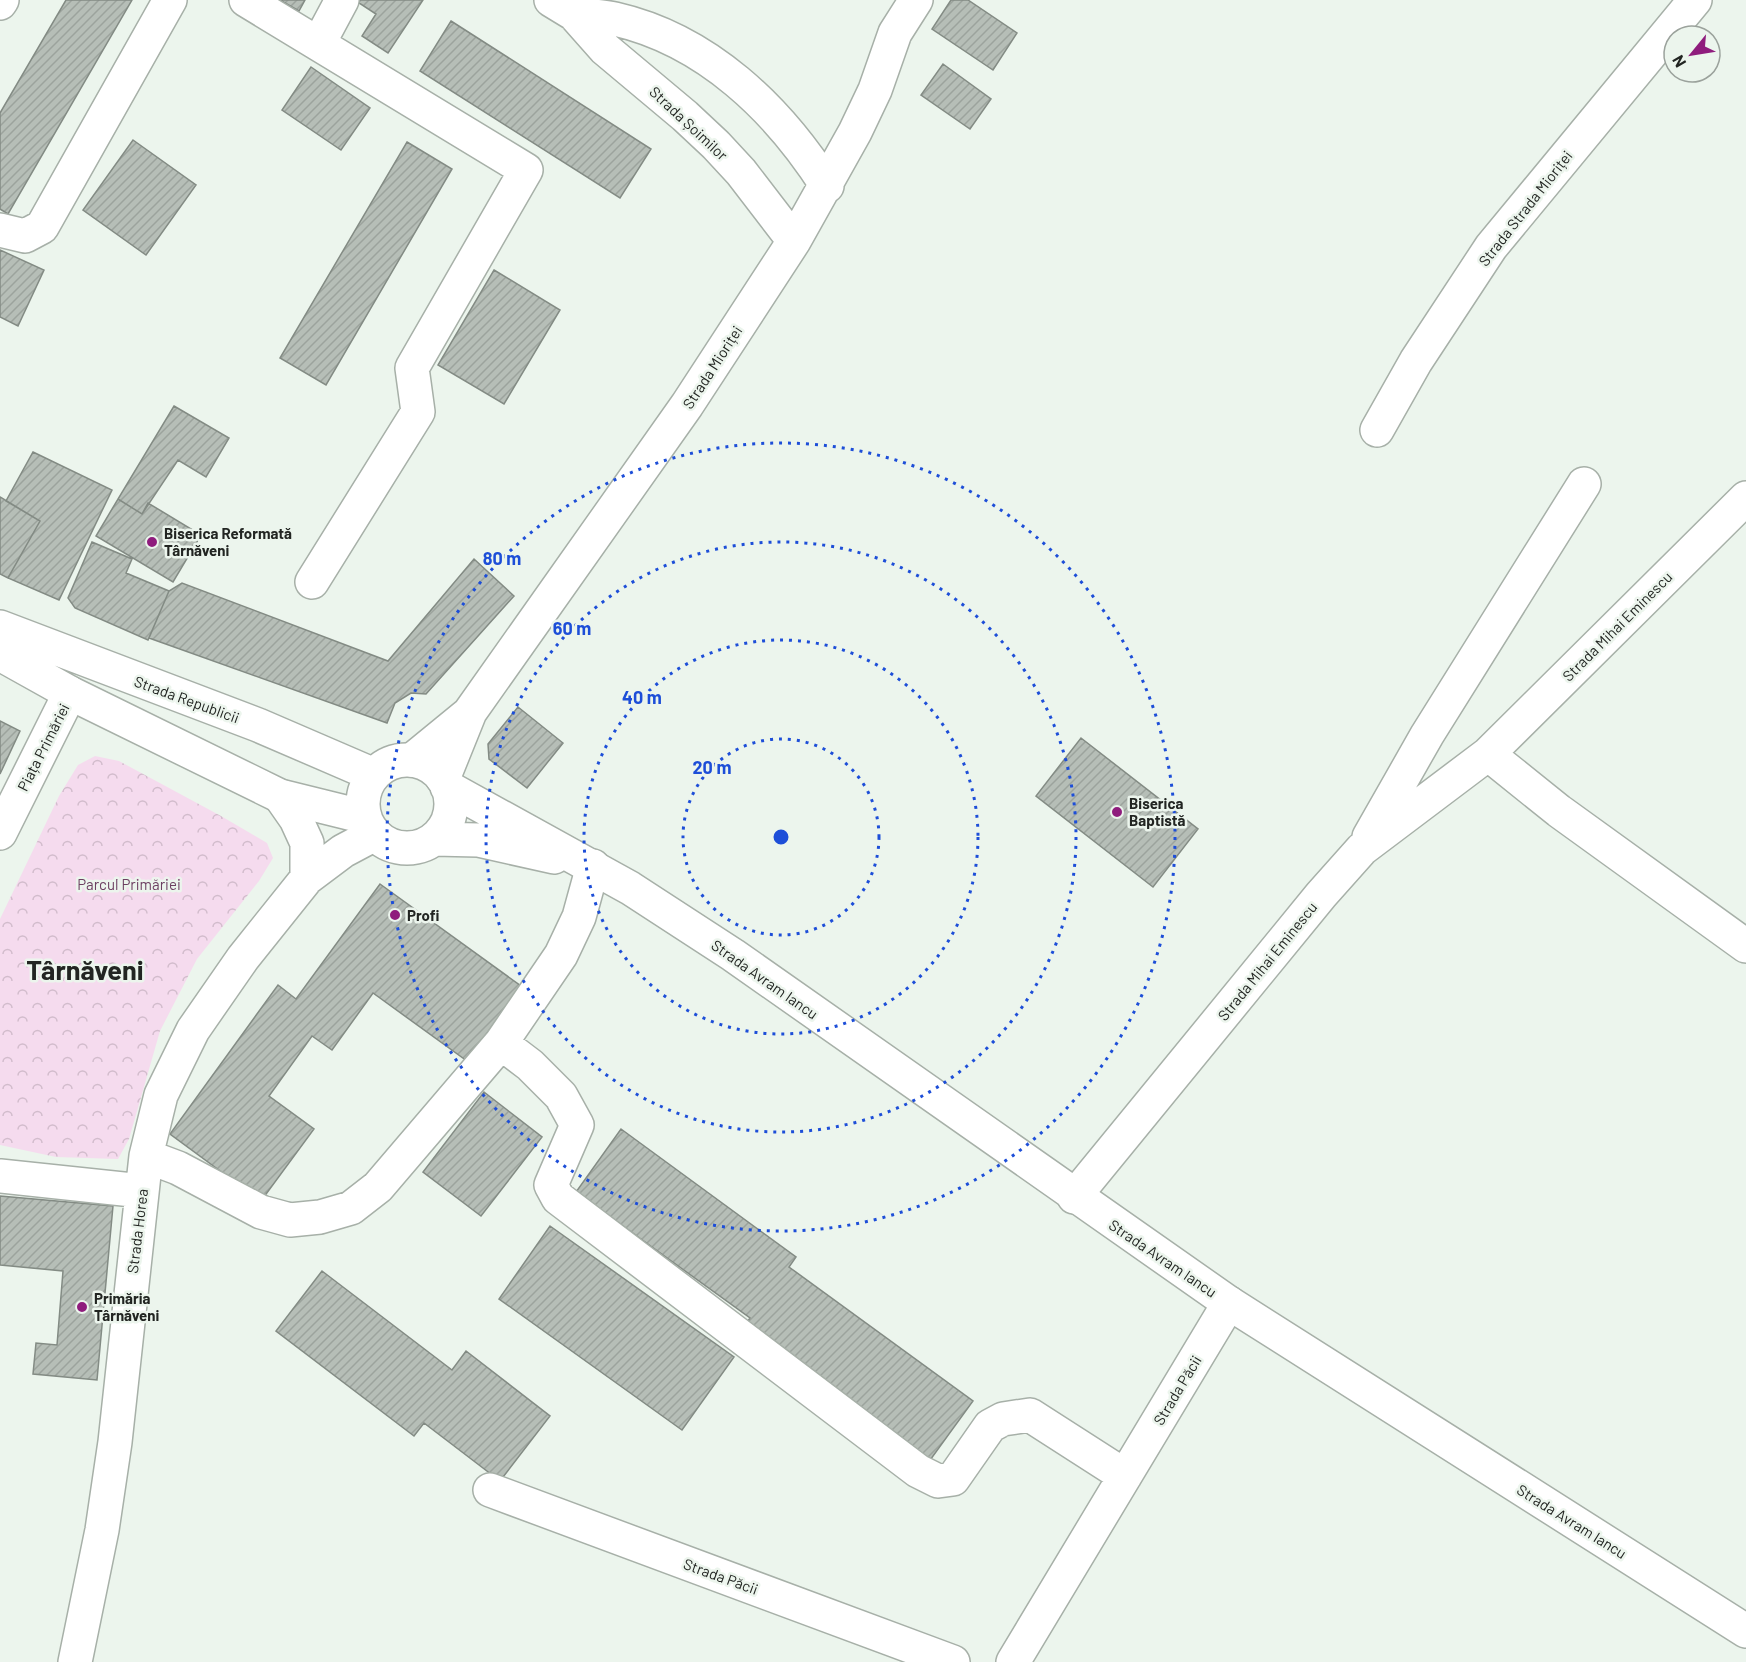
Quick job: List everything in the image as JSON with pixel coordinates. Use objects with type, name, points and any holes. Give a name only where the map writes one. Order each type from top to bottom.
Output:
[{"type":"street","points":[[0,230],[25,236],[42,227],[170,0]]},
{"type":"street","points":[[246,0],[525,170],[412,368],[418,412],[312,582]]},
{"type":"street","points":[[320,43],[342,0]]},
{"type":"street","points":[[892,0],[895,33]]},
{"type":"street","name":"Strada Mioriței","points":[[412,760],[470,712],[687,405],[794,241],[827,186],[875,90],[895,33],[916,0]]},
{"type":"street","name":"Strada Strada Mioriței","points":[[1377,430],[1416,361],[1491,247],[1695,0]]},
{"type":"street","name":"Strada Șoimilor","points":[[563,7],[644,28],[710,61],[780,120],[827,186]]},
{"type":"street","name":"Strada Șoimilor","points":[[563,7],[605,49],[658,92],[716,145],[741,172],[794,241]]},
{"type":"street","points":[[1362,849],[1427,735],[1584,484]]},
{"type":"street","name":"Strada Mihai Eminescu","points":[[1074,1197],[1321,895],[1362,849],[1488,754],[1746,498]]},
{"type":"street","name":"Strada Republicii","points":[[0,627],[269,730],[374,775]]},
{"type":"street","points":[[0,654],[70,693],[280,796],[370,826],[385,842],[411,848],[434,839],[450,815],[451,801],[445,783],[430,767],[412,760],[398,761],[385,766],[374,775],[364,795],[370,826]]},
{"type":"street","name":"Piața Primăriei","points":[[0,833],[70,693]]},
{"type":"street","name":"Strada Mioriței","points":[[445,783],[470,712]]},
{"type":"street","points":[[1488,754],[1559,811],[1746,946]]},
{"type":"street","name":"Strada Avram Iancu","points":[[445,783],[593,866],[733,955],[1229,1304],[1746,1631]]},
{"type":"street","points":[[280,796],[296,819],[307,843],[307,878]]},
{"type":"street","name":"Strada Horea","points":[[75,1662],[88,1607],[115,1442],[146,1156],[161,1095],[193,1030],[243,958],[307,878],[343,851],[370,826]]},
{"type":"street","name":"Strada Avram Iancu","points":[[434,839],[478,840],[593,866]]},
{"type":"street","points":[[146,1156],[178,1168],[261,1212],[290,1220],[320,1217],[351,1208],[378,1187],[501,1043],[561,955],[579,917],[593,866]]},
{"type":"street","points":[[501,1043],[530,1065],[561,1096],[577,1125],[551,1185],[558,1198],[918,1471],[938,1481],[953,1479],[990,1426],[1003,1419],[1030,1415],[1125,1476]]},
{"type":"street","points":[[0,1176],[142,1191]]},
{"type":"street","name":"Strada Păcii","points":[[1013,1662],[1229,1304]]},
{"type":"street","name":"Strada Păcii","points":[[490,1490],[953,1662]]},
{"type":"green space","name":"Parcul Primăriei","points":[[95,756],[119,761],[221,816],[267,843],[273,858],[259,881],[197,959],[160,1031],[129,1139],[118,1159],[56,1157],[0,1145],[0,919],[59,796],[78,765]]},
{"type":"building","points":[[66,0],[132,0],[8,214],[0,209],[0,113]]},
{"type":"building","points":[[280,0],[305,0],[299,11]]},
{"type":"building","points":[[360,0],[423,0],[388,53],[362,36],[376,14],[359,3]]},
{"type":"building","points":[[951,0],[968,0],[1017,33],[993,70],[932,29]]},
{"type":"building","points":[[451,21],[651,149],[620,198],[420,71]]},
{"type":"building","points":[[943,64],[991,99],[970,129],[921,95]]},
{"type":"building","points":[[311,67],[370,108],[341,150],[282,110]]},
{"type":"building","points":[[133,140],[196,185],[146,255],[83,210]]},
{"type":"building","points":[[407,142],[452,169],[326,385],[280,358]]},
{"type":"building","points":[[0,250],[44,270],[18,326],[0,317]]},
{"type":"building","points":[[494,270],[560,310],[504,404],[438,365]]},
{"type":"building","points":[[174,406],[229,438],[206,477],[178,460],[142,514],[118,499]]},
{"type":"building","points":[[33,452],[112,490],[59,600],[8,578],[40,521],[6,501]]},
{"type":"building","points":[[0,497],[40,521],[8,578],[0,574]]},
{"type":"building","points":[[118,499],[142,514],[148,503],[201,535],[173,582],[96,536]]},
{"type":"building","points":[[92,542],[132,559],[126,573],[169,591],[148,640],[75,608],[68,598]]},
{"type":"building","points":[[474,559],[514,596],[426,694],[411,693],[395,703],[387,723],[149,638],[169,591],[182,583],[388,661]]},
{"type":"building","points":[[518,707],[563,743],[527,788],[489,759],[488,744]]},
{"type":"building","points":[[0,721],[20,731],[0,774]]},
{"type":"building","name":"Biserica Baptistă","points":[[1081,738],[1198,829],[1153,887],[1036,796]]},
{"type":"building","points":[[380,884],[521,986],[467,1061],[373,993],[332,1050],[312,1036],[269,1096],[314,1129],[261,1201],[170,1134],[278,985],[296,999]]},
{"type":"building","points":[[484,1092],[542,1137],[481,1216],[423,1172]]},
{"type":"building","points":[[621,1129],[796,1257],[789,1267],[973,1401],[928,1463],[743,1328],[750,1318],[576,1192]]},
{"type":"building","name":"Primăria Târnăveni","points":[[0,1196],[113,1206],[97,1380],[33,1374],[36,1343],[57,1345],[63,1271],[0,1265]]},
{"type":"building","points":[[550,1226],[734,1357],[682,1430],[499,1299]]},
{"type":"building","points":[[322,1271],[452,1370],[466,1351],[550,1416],[500,1481],[424,1423],[414,1436],[276,1331]]},
{"type":"place","name":"Biserica Reformată Târnăveni","points":[[152,542]]},
{"type":"place","name":"Biserica Baptistă","points":[[1117,812]]},
{"type":"place","name":"Profi","points":[[395,915]]},
{"type":"place","name":"Primăria Târnăveni","points":[[82,1307]]},
{"type":"district","name":"Târnăveni","points":[[85,969]]}]
